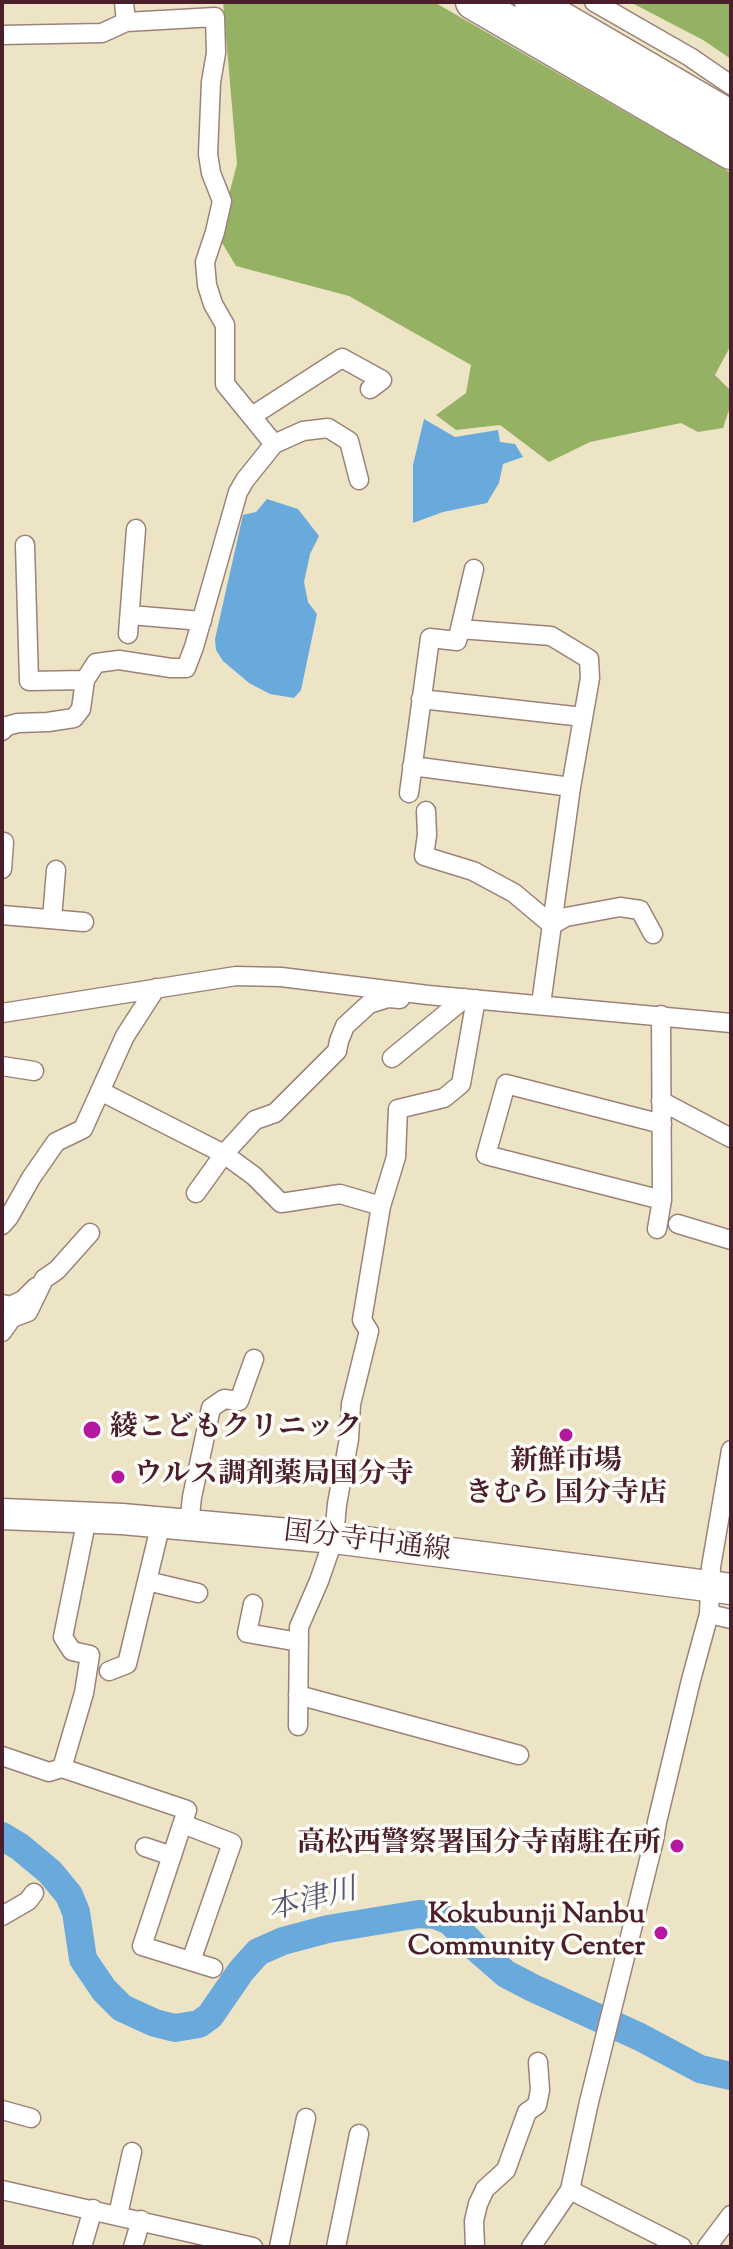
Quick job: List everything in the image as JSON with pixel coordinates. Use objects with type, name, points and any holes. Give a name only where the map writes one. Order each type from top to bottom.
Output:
[{"type":"highway","points":[[473,2],[731,152]]},
{"type":"highway","points":[[532,2],[731,118]]},
{"type":"main road","name":"国分寺中通線","points":[[2,1514],[175,1524],[334,1538],[716,1597]]},
{"type":"street","points":[[124,2],[126,22]]},
{"type":"street","points":[[594,2],[690,57],[731,85]]},
{"type":"street","points":[[2,35],[102,33],[126,22],[215,17],[216,53],[211,82],[208,154],[211,173],[222,201],[205,262],[207,285],[225,325],[225,384],[266,438],[274,444]]},
{"type":"street","points":[[252,416],[342,358],[382,380],[370,389]]},
{"type":"street","points":[[2,731],[18,723],[74,718],[81,709],[85,680],[96,663],[119,660],[186,668],[238,492],[274,444],[303,431],[328,428],[349,441],[359,480]]},
{"type":"street","points":[[136,529],[129,624],[202,621]]},
{"type":"street","points":[[25,545],[29,681],[85,680]]},
{"type":"street","points":[[409,793],[430,638],[457,641],[474,569]]},
{"type":"street","points":[[460,629],[551,636],[589,659],[590,678],[571,787],[541,1004]]},
{"type":"street","points":[[421,699],[583,717]]},
{"type":"street","points":[[412,766],[571,787]]},
{"type":"street","points":[[426,811],[424,856],[473,871],[514,893],[552,925]]},
{"type":"street","points":[[2,869],[4,842]]},
{"type":"street","points":[[52,919],[56,870]]},
{"type":"street","points":[[552,925],[566,917],[620,907],[640,910],[653,934]]},
{"type":"street","points":[[2,915],[84,922]]},
{"type":"street","points":[[2,1013],[236,976],[281,977],[428,995],[731,1023]]},
{"type":"street","points":[[2,1225],[56,1142],[83,1129],[125,1036],[156,988]]},
{"type":"street","points":[[196,1193],[224,1154],[255,1120],[275,1113],[337,1051],[345,1026],[369,1004],[388,998],[422,1002],[428,995]]},
{"type":"street","points":[[392,1058],[470,998]]},
{"type":"street","points":[[298,1726],[299,1627],[334,1538],[349,1439],[351,1404],[369,1331],[362,1320],[381,1206],[396,1157],[398,1109],[444,1098],[461,1084],[470,998]]},
{"type":"street","points":[[657,1229],[662,1200],[661,1015]]},
{"type":"street","points":[[2,1066],[34,1071]]},
{"type":"street","points":[[662,1124],[506,1084],[486,1155],[662,1200]]},
{"type":"street","points":[[100,1091],[224,1154],[254,1176],[281,1203],[340,1194],[381,1206]]},
{"type":"street","points":[[661,1101],[731,1138]]},
{"type":"street","points":[[678,1224],[731,1240]]},
{"type":"street","points":[[2,1304],[10,1306],[23,1300],[57,1270],[90,1233]]},
{"type":"street","points":[[2,1332],[12,1318],[28,1312],[44,1279]]},
{"type":"street","points":[[109,1671],[127,1664],[147,1581],[192,1497],[211,1408],[224,1399],[239,1401],[254,1359]]},
{"type":"street","points":[[731,1450],[711,1567],[716,1597],[731,1619]]},
{"type":"street","points":[[62,1768],[84,1693],[90,1655],[72,1651],[63,1637],[87,1518]]},
{"type":"street","points":[[147,1581],[198,1593]]},
{"type":"street","points":[[531,2247],[570,2190],[691,1680],[716,1597]]},
{"type":"street","points":[[253,1604],[247,1633],[299,1642]]},
{"type":"street","points":[[298,1695],[519,1755]]},
{"type":"street","points":[[2,1756],[49,1772],[62,1768],[187,1810],[142,1946],[213,1968]]},
{"type":"street","points":[[183,1824],[232,1843],[191,1961]]},
{"type":"street","points":[[145,1847],[172,1856]]},
{"type":"street","points":[[2,1916],[28,1901],[34,1893]]},
{"type":"street","points":[[475,2247],[474,2221],[478,2204],[485,2189],[506,2170],[527,2112],[537,2105],[540,2090],[538,2062]]},
{"type":"street","points":[[2,2110],[31,2118]]},
{"type":"street","points":[[279,2247],[306,2118]]},
{"type":"street","points":[[336,2247],[359,2134]]},
{"type":"street","points":[[118,2215],[132,2152]]},
{"type":"street","points":[[2,2190],[253,2247]]},
{"type":"street","points":[[570,2190],[682,2247]]},
{"type":"street","points":[[82,2247],[93,2209]]},
{"type":"street","points":[[707,2247],[731,2215]]},
{"type":"street","points":[[133,2247],[141,2220]]},
{"type":"green space","points":[[223,2],[434,2],[731,173],[731,345],[715,375],[731,391],[731,404],[723,428],[698,432],[681,423],[590,442],[549,462],[500,425],[456,430],[436,415],[466,393],[471,365],[349,296],[236,266],[218,236],[237,164]]},
{"type":"green space","points":[[630,2],[731,2],[731,59],[703,40]]},
{"type":"water","points":[[424,419],[455,437],[498,430],[500,442],[515,444],[523,457],[503,464],[499,483],[487,503],[443,512],[413,523],[413,465]]},
{"type":"water","points":[[267,499],[298,509],[319,536],[310,554],[304,582],[308,602],[317,614],[301,690],[294,698],[270,694],[249,683],[223,661],[216,650],[215,639],[243,515],[256,512]]},
{"type":"waterway","name":"本津川","points":[[2,1836],[50,1872],[69,1895],[76,1912],[83,1959],[104,1990],[122,2008],[155,2023],[175,2028],[199,2024],[210,2016],[258,1952],[283,1941],[328,1929],[419,1914],[435,1915],[450,1921],[506,1974],[700,2069],[731,2076]]},
{"type":"place","name":"綾こどもクリニック","points":[[92,1430]]},
{"type":"place","name":"新鮮市場 きむら 国分寺店","points":[[566,1435]]},
{"type":"place","name":"ウルス調剤薬局国分寺","points":[[118,1477]]},
{"type":"place","name":"高松西警察署国分寺南駐在所","points":[[677,1846]]},
{"type":"place","name":"Kokubunji Nanbu Community Center","points":[[661,1933]]}]
